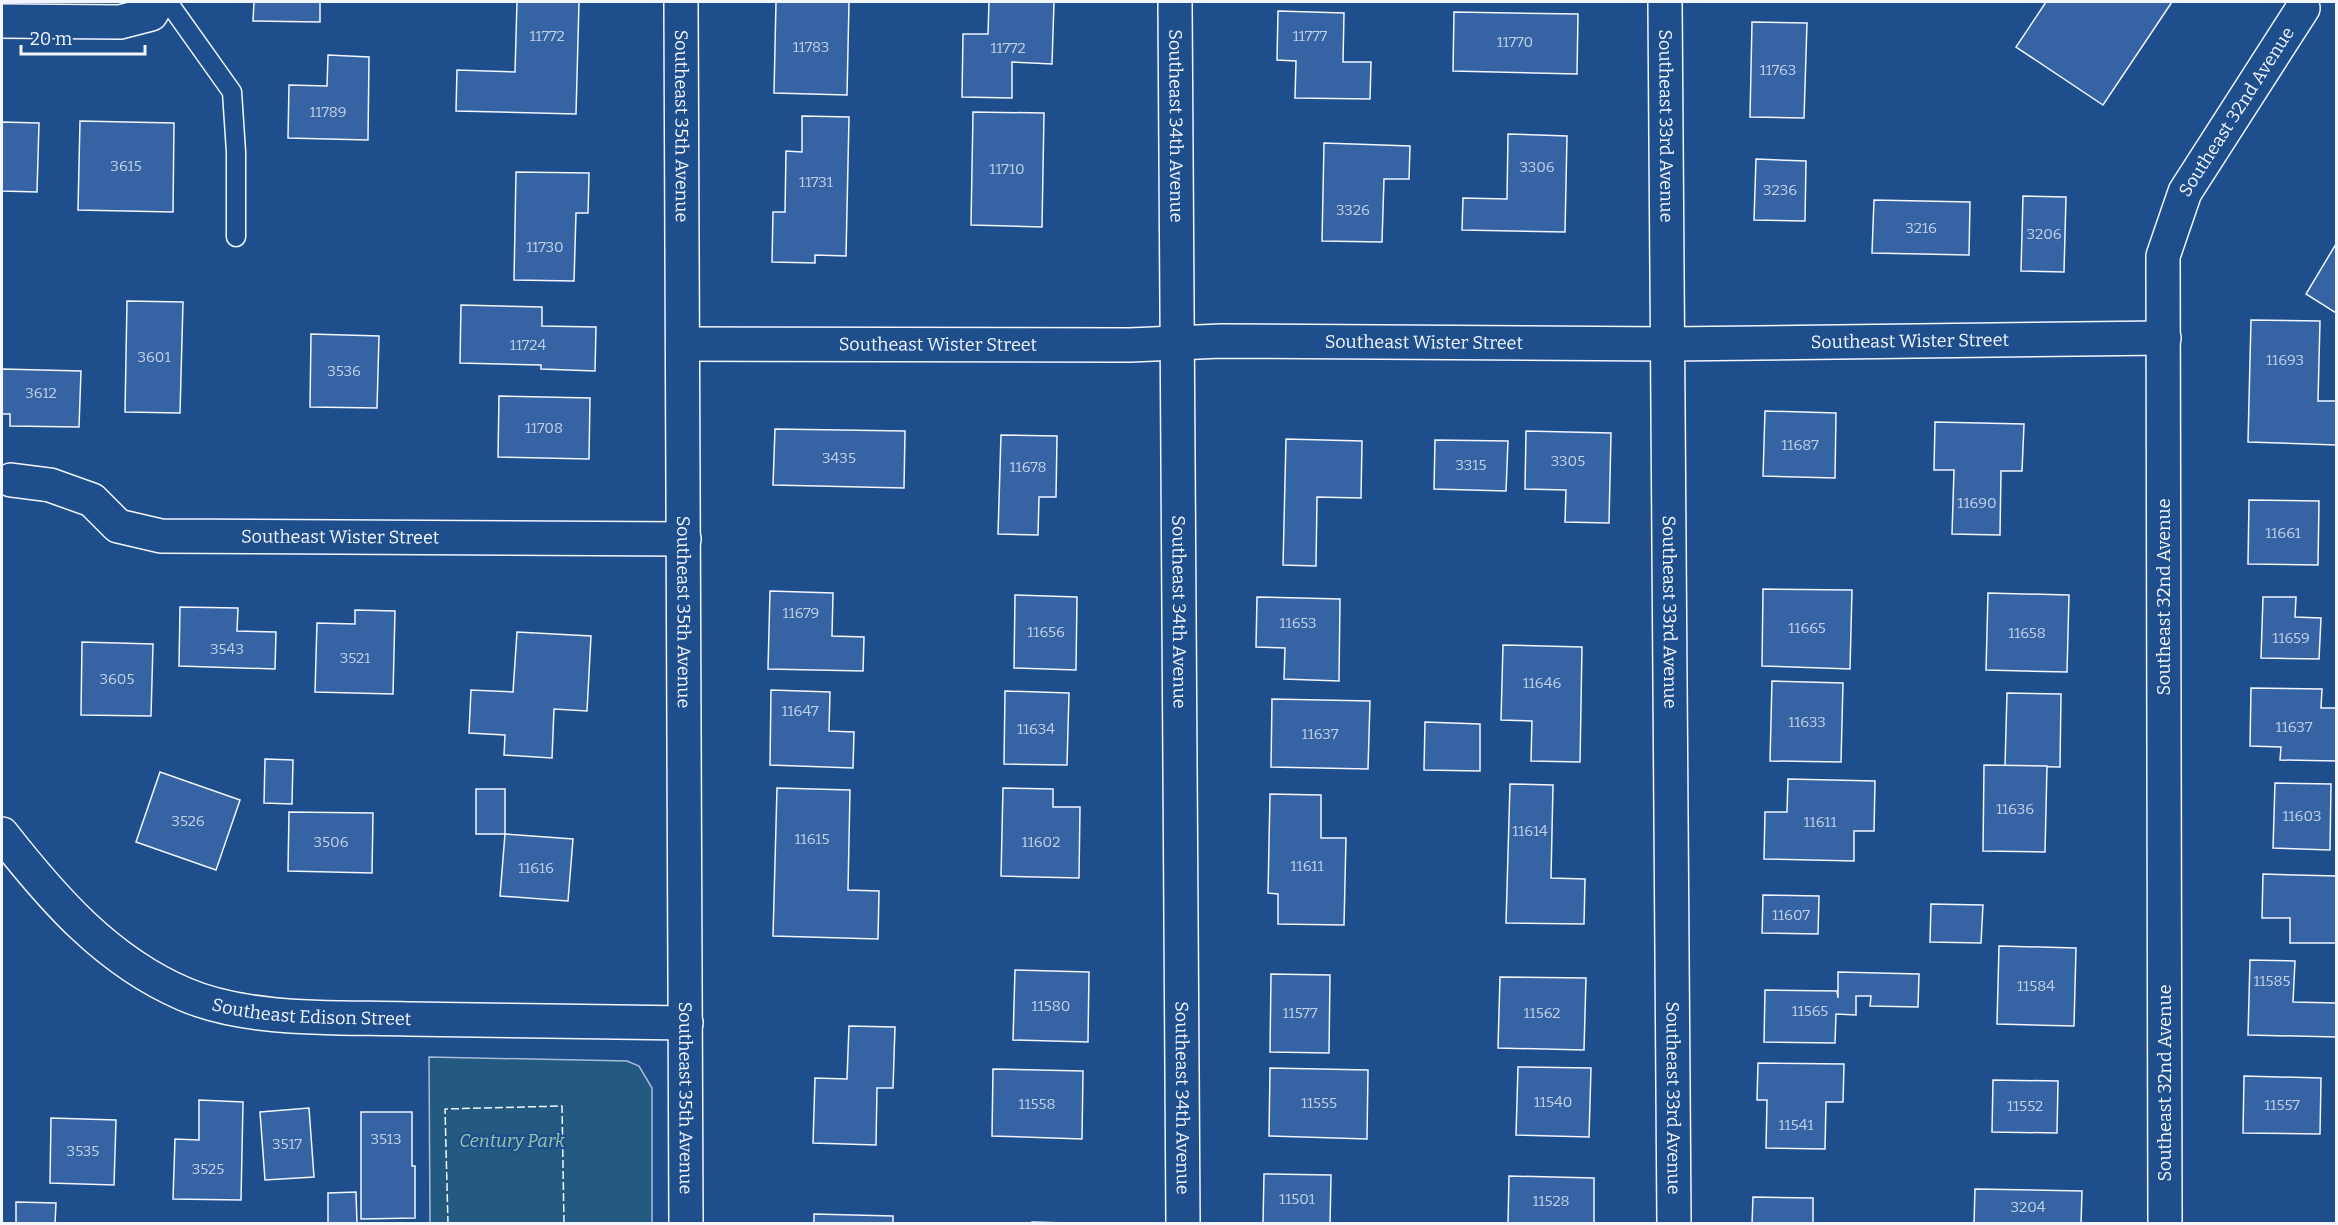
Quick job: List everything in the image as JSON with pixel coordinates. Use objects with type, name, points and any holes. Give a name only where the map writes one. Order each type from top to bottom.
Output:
[{"type":"street","name":"Southeast 35th Avenue","points":[[681,2],[686,1224]]},
{"type":"street","name":"Southeast 34th Avenue","points":[[1175,2],[1183,1224]]},
{"type":"street","name":"Southeast 33rd Avenue","points":[[1665,2],[1674,1224]]},
{"type":"street","points":[[2,21],[120,22],[159,6]]},
{"type":"street","name":"Southeast 32nd Avenue","points":[[2165,1224],[2163,256],[2185,192],[2303,8]]},
{"type":"street","name":"Southeast Wister Street","points":[[683,344],[1669,344],[2164,338]]},
{"type":"street","name":"Southeast Wister Street","points":[[11,480],[50,484],[92,500],[118,526],[161,536],[684,539]]},
{"type":"street","name":"Southeast Edison Street","points":[[2,834],[68,913],[122,959],[176,991],[227,1008],[249,1012],[335,1017],[686,1023]]},
{"type":"lane","points":[[159,6],[232,92],[236,152],[236,237]]},
{"type":"green space","name":"Century Park","points":[[429,1057],[627,1061],[639,1066],[652,1088],[652,1223],[430,1223]]},
{"type":"building","points":[[254,2],[320,2],[320,22],[253,21]]},
{"type":"building","points":[[517,2],[579,2],[576,114],[456,111],[457,70],[515,72]]},
{"type":"building","points":[[776,2],[849,2],[847,95],[774,93]]},
{"type":"building","points":[[989,2],[1054,2],[1052,64],[1012,62],[1012,98],[962,97],[963,34],[988,34]]},
{"type":"building","points":[[2046,2],[2172,2],[2103,105],[2016,47]]},
{"type":"building","points":[[1278,11],[1344,13],[1343,62],[1371,62],[1370,99],[1295,98],[1296,61],[1277,60]]},
{"type":"building","points":[[1454,12],[1578,14],[1577,74],[1453,71]]},
{"type":"building","points":[[1752,22],[1807,23],[1804,118],[1750,117]]},
{"type":"building","points":[[328,55],[369,57],[368,140],[288,138],[289,85],[327,86]]},
{"type":"building","points":[[973,112],[1044,113],[1042,227],[971,225]]},
{"type":"building","points":[[802,116],[849,117],[846,256],[815,255],[815,263],[772,262],[773,212],[785,212],[786,151],[802,152]]},
{"type":"building","points":[[80,121],[174,123],[173,212],[78,210]]},
{"type":"building","points":[[2,122],[39,123],[37,192],[2,191]]},
{"type":"building","points":[[1508,134],[1567,136],[1565,232],[1462,230],[1463,198],[1507,199]]},
{"type":"building","points":[[1324,143],[1410,146],[1409,179],[1384,179],[1382,242],[1322,241]]},
{"type":"building","points":[[1756,159],[1806,161],[1805,221],[1754,220]]},
{"type":"building","points":[[516,172],[589,173],[588,213],[576,213],[574,281],[514,280]]},
{"type":"building","points":[[2023,196],[2066,197],[2064,272],[2021,271]]},
{"type":"building","points":[[1874,200],[1970,202],[1969,255],[1872,253]]},
{"type":"building","points":[[2336,244],[2336,313],[2306,294]]},
{"type":"building","points":[[127,301],[183,302],[180,413],[125,412]]},
{"type":"building","points":[[461,305],[542,307],[542,326],[596,327],[595,371],[541,369],[541,365],[460,363]]},
{"type":"building","points":[[2251,320],[2320,321],[2318,401],[2336,401],[2336,445],[2248,442]]},
{"type":"building","points":[[311,334],[379,336],[377,408],[310,407]]},
{"type":"building","points":[[2,369],[81,371],[79,427],[10,426],[10,414],[2,414]]},
{"type":"building","points":[[499,396],[590,398],[589,459],[498,457]]},
{"type":"building","points":[[1765,411],[1836,413],[1835,478],[1763,476]]},
{"type":"building","points":[[1935,422],[2024,424],[2022,471],[2001,471],[2000,535],[1952,534],[1954,470],[1934,470]]},
{"type":"building","points":[[775,429],[905,431],[904,488],[773,485]]},
{"type":"building","points":[[1526,431],[1611,433],[1609,523],[1565,522],[1566,490],[1525,489]]},
{"type":"building","points":[[1001,435],[1057,436],[1056,497],[1039,497],[1038,535],[998,534]]},
{"type":"building","points":[[1286,439],[1362,441],[1361,498],[1317,497],[1316,566],[1283,565]]},
{"type":"building","points":[[1435,440],[1508,441],[1506,491],[1434,489]]},
{"type":"building","points":[[2249,500],[2319,501],[2318,565],[2248,564]]},
{"type":"building","points":[[1763,589],[1852,590],[1850,669],[1762,666]]},
{"type":"building","points":[[770,591],[833,593],[832,636],[864,637],[863,671],[768,669]]},
{"type":"building","points":[[1988,593],[2069,595],[2067,672],[1986,670]]},
{"type":"building","points":[[1015,595],[1077,597],[1076,670],[1014,668]]},
{"type":"building","points":[[1257,597],[1340,599],[1339,681],[1284,679],[1285,648],[1256,647]]},
{"type":"building","points":[[2263,597],[2296,597],[2295,617],[2321,618],[2319,659],[2261,658]]},
{"type":"building","points":[[180,607],[238,608],[237,631],[276,632],[275,669],[179,666]]},
{"type":"building","points":[[355,610],[395,611],[393,694],[315,692],[317,623],[355,624]]},
{"type":"building","points":[[517,632],[591,636],[587,711],[554,709],[552,758],[504,755],[505,735],[469,733],[471,690],[513,692]]},
{"type":"building","points":[[82,642],[153,644],[151,716],[81,715]]},
{"type":"building","points":[[1503,645],[1582,647],[1580,762],[1531,761],[1532,721],[1501,720]]},
{"type":"building","points":[[1772,681],[1843,683],[1841,762],[1770,761]]},
{"type":"building","points":[[2251,688],[2322,689],[2321,708],[2336,708],[2336,761],[2280,760],[2281,747],[2250,746]]},
{"type":"building","points":[[771,690],[830,692],[829,731],[854,732],[853,768],[770,765]]},
{"type":"building","points":[[1005,691],[1069,693],[1067,765],[1004,764]]},
{"type":"building","points":[[2007,693],[2061,694],[2060,767],[2005,766]]},
{"type":"building","points":[[1272,699],[1370,701],[1368,769],[1271,767]]},
{"type":"building","points":[[1425,722],[1480,724],[1480,771],[1424,770]]},
{"type":"building","points":[[265,759],[293,760],[292,804],[264,803]]},
{"type":"building","points":[[1984,765],[2047,766],[2045,852],[1983,851]]},
{"type":"building","points":[[160,772],[240,800],[216,870],[136,842]]},
{"type":"building","points":[[1788,779],[1875,781],[1874,831],[1854,831],[1854,861],[1764,859],[1765,812],[1787,812]]},
{"type":"building","points":[[2275,783],[2331,784],[2330,850],[2273,848]]},
{"type":"building","points":[[1510,784],[1553,785],[1551,878],[1585,879],[1584,924],[1506,923]]},
{"type":"building","points":[[777,788],[850,790],[848,890],[879,891],[878,939],[773,936]]},
{"type":"building","points":[[1003,788],[1053,789],[1053,807],[1080,807],[1079,878],[1001,876]]},
{"type":"building","points":[[476,789],[505,789],[505,834],[476,834]]},
{"type":"building","points":[[1270,794],[1321,795],[1321,838],[1346,838],[1344,925],[1278,924],[1278,894],[1268,893]]},
{"type":"building","points":[[289,812],[373,813],[372,873],[288,871]]},
{"type":"building","points":[[505,834],[573,839],[568,901],[500,896]]},
{"type":"building","points":[[2263,874],[2336,876],[2336,943],[2290,943],[2290,918],[2262,918]]},
{"type":"building","points":[[1763,895],[1819,896],[1818,934],[1762,933]]},
{"type":"building","points":[[1931,904],[1983,905],[1981,943],[1930,942]]},
{"type":"building","points":[[1999,946],[2076,948],[2074,1026],[1997,1024]]},
{"type":"building","points":[[2250,960],[2295,961],[2293,1002],[2336,1003],[2336,1037],[2248,1035]]},
{"type":"building","points":[[1015,970],[1089,972],[1088,1042],[1013,1040]]},
{"type":"building","points":[[1838,972],[1919,974],[1918,1007],[1870,1006],[1871,996],[1856,996],[1856,1015],[1836,1014],[1835,1043],[1764,1042],[1765,990],[1837,991],[1838,998]]},
{"type":"building","points":[[1271,974],[1330,975],[1329,1053],[1270,1052]]},
{"type":"building","points":[[1500,977],[1586,978],[1584,1050],[1498,1048]]},
{"type":"building","points":[[849,1026],[895,1027],[893,1088],[877,1088],[876,1145],[813,1143],[815,1078],[847,1079]]},
{"type":"building","points":[[1758,1063],[1844,1064],[1843,1102],[1826,1102],[1825,1149],[1766,1148],[1767,1100],[1757,1100]]},
{"type":"building","points":[[1518,1067],[1591,1068],[1589,1137],[1516,1135]]},
{"type":"building","points":[[1270,1068],[1368,1070],[1367,1139],[1269,1136]]},
{"type":"building","points":[[993,1069],[1083,1071],[1082,1139],[992,1136]]},
{"type":"building","points":[[2244,1076],[2321,1078],[2320,1134],[2243,1133]]},
{"type":"building","points":[[1993,1080],[2058,1081],[2057,1133],[1992,1132]]},
{"type":"building","points":[[199,1100],[243,1102],[241,1200],[173,1199],[175,1139],[199,1140]]},
{"type":"building","points":[[309,1108],[314,1177],[265,1180],[260,1112]]},
{"type":"building","points":[[361,1112],[412,1112],[415,1218],[361,1219]]},
{"type":"building","points":[[51,1118],[116,1120],[114,1185],[50,1183]]},
{"type":"building","points":[[1264,1174],[1331,1175],[1330,1224],[1263,1224]]},
{"type":"building","points":[[1509,1176],[1594,1178],[1594,1224],[1508,1224]]},
{"type":"building","points":[[1975,1189],[2082,1191],[2081,1224],[1974,1224]]},
{"type":"building","points":[[356,1192],[357,1224],[328,1224],[328,1193]]},
{"type":"building","points":[[1753,1197],[1813,1198],[1813,1224],[1752,1224]]},
{"type":"building","points":[[16,1202],[56,1203],[55,1224],[16,1224]]},
{"type":"building","points":[[814,1214],[893,1216],[893,1224],[814,1224]]},
{"type":"building","points":[[1032,1222],[1102,1224],[1032,1224]]},
{"type":"fence","points":[[448,1224],[445,1109],[562,1106],[564,1224]]}]
